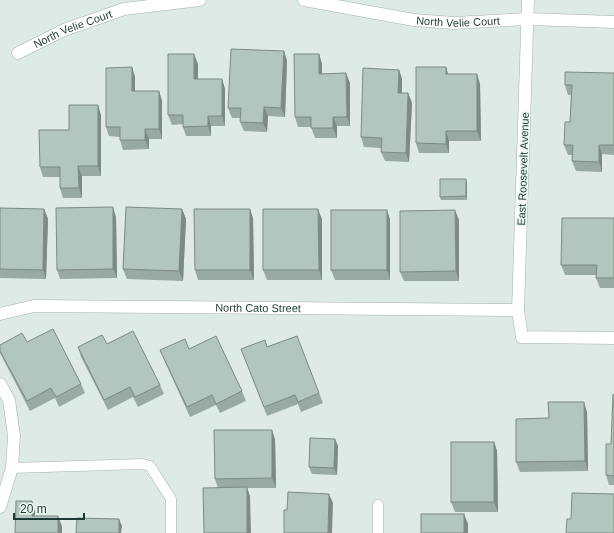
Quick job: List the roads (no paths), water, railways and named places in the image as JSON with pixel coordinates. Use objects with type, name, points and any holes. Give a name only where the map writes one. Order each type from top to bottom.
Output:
[{"type":"street","name":"North Velie Court","points":[[18,53],[64,30],[124,9],[200,0]]},
{"type":"street","name":"North Velie Court","points":[[304,0],[414,20],[454,23],[528,19],[614,22]]},
{"type":"street","name":"East Roosevelt Avenue","points":[[528,0],[518,310],[522,337],[614,338]]},
{"type":"street","name":"North Cato Street","points":[[0,314],[34,306],[518,310]]},
{"type":"street","points":[[0,384],[9,400],[14,436],[12,468],[3,487],[0,506]]},
{"type":"lane","points":[[12,468],[143,464],[150,466],[171,499],[171,533]]},
{"type":"lane","points":[[378,505],[378,533]]}]
